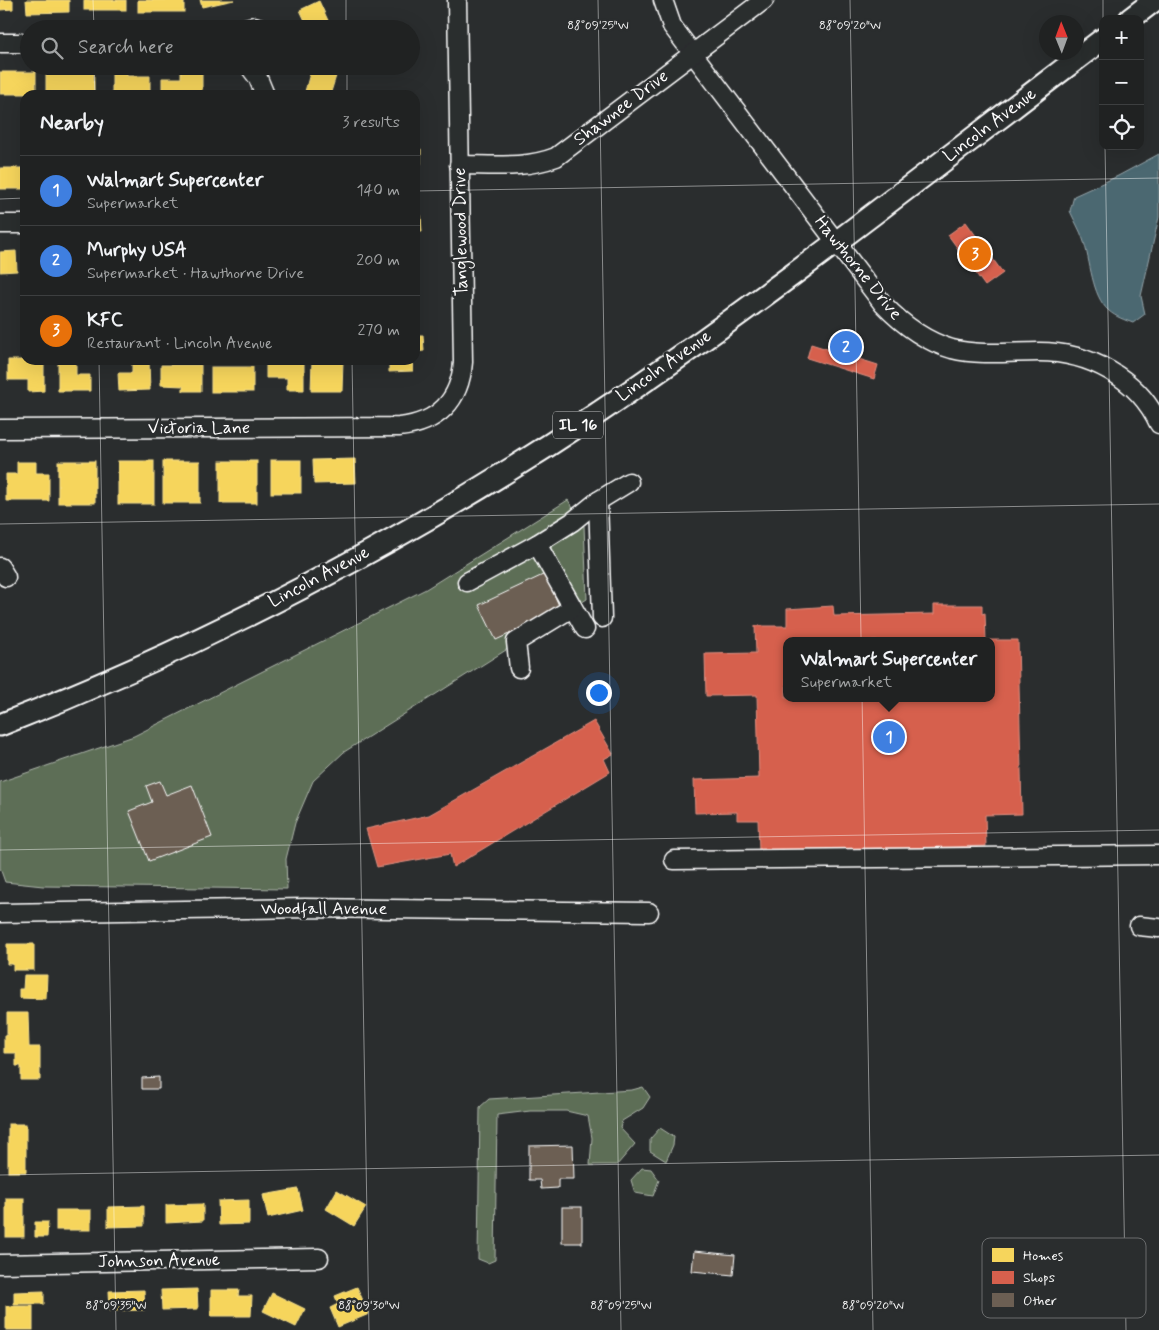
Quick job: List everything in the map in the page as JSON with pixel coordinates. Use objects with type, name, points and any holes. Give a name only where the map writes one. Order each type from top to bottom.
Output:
[{"type":"main road","points":[[1135,15],[1155,0]]},
{"type":"main road","name":"Lincoln Avenue","points":[[0,725],[113,678],[208,634],[304,586],[497,477],[590,418],[673,361],[836,241],[1099,42]]},
{"type":"street","name":"Tanglewood Drive","points":[[399,427],[413,426],[441,412],[457,389],[462,375],[456,0]]},
{"type":"street","name":"Hawthorne Drive","points":[[663,0],[672,26],[883,304],[897,318],[915,332],[934,342],[960,350],[1057,352],[1099,364],[1133,388],[1145,402],[1159,424]]},
{"type":"street","name":"Shawnee Drive","points":[[460,165],[526,165],[540,163],[556,157],[764,0]]},
{"type":"street","points":[[0,44],[20,43]]},
{"type":"street","points":[[260,75],[264,90]]},
{"type":"street","points":[[0,224],[20,224]]},
{"type":"street","name":"Victoria Lane","points":[[0,429],[399,427]]},
{"type":"street","points":[[468,582],[537,544],[572,522],[598,501],[629,482]]},
{"type":"street","points":[[598,501],[602,618]]},
{"type":"street","points":[[537,544],[585,629]]},
{"type":"street","points":[[520,668],[516,642],[572,608]]},
{"type":"street","points":[[674,860],[1159,855]]},
{"type":"street","name":"Woodfall Avenue","points":[[0,913],[305,908],[649,912]]},
{"type":"street","points":[[1139,926],[1159,928]]},
{"type":"street","name":"Johnson Avenue","points":[[0,1264],[319,1258]]},
{"type":"green space","points":[[568,500],[584,526],[587,599],[344,752],[313,781],[295,823],[286,859],[287,889],[43,886],[5,882],[0,868],[0,782],[134,736],[426,589]]},
{"type":"green space","points":[[643,1087],[650,1097],[643,1108],[622,1121],[620,1128],[635,1144],[617,1165],[590,1165],[592,1138],[588,1116],[566,1111],[530,1111],[497,1115],[495,1260],[488,1263],[478,1259],[480,1107],[489,1099],[632,1090]]},
{"type":"green space","points":[[660,1128],[674,1137],[673,1145],[666,1161],[650,1151],[650,1139]]},
{"type":"green space","points":[[642,1168],[651,1169],[659,1180],[653,1196],[635,1193],[631,1180]]},
{"type":"water","points":[[1159,154],[1159,217],[1141,296],[1145,314],[1133,323],[1109,311],[1098,296],[1086,248],[1070,211],[1074,196],[1118,176]]},
{"type":"building: Homes","points":[[0,0],[13,0],[13,9],[0,10]]},
{"type":"building: Homes","points":[[26,0],[69,0],[69,12],[27,13]]},
{"type":"building: Homes","points":[[84,0],[126,0],[126,10],[84,10]]},
{"type":"building: Homes","points":[[138,0],[184,0],[184,12],[138,12]]},
{"type":"building: Homes","points":[[200,0],[234,0],[202,7]]},
{"type":"building: Homes","points":[[319,1],[328,20],[305,20],[300,10]]},
{"type":"building: Homes","points":[[0,72],[20,72],[20,75],[36,75],[36,90],[20,90],[20,94],[0,94]]},
{"type":"building: Homes","points":[[46,75],[94,75],[94,90],[46,90]]},
{"type":"building: Homes","points":[[112,75],[150,76],[150,90],[112,90]]},
{"type":"building: Homes","points":[[181,75],[202,75],[202,90],[162,90],[162,78],[181,78]]},
{"type":"building: Homes","points":[[310,75],[336,76],[332,90],[305,90]]},
{"type":"building: Homes","points":[[0,168],[20,168],[20,189],[0,189]]},
{"type":"building: Homes","points":[[421,215],[422,232],[420,232]]},
{"type":"building: Homes","points":[[16,251],[17,271],[0,272],[0,252]]},
{"type":"building: Homes","points":[[420,335],[423,335],[424,351],[420,351]]},
{"type":"building: Homes","points":[[8,360],[20,360],[20,365],[44,365],[44,391],[28,392],[28,380],[8,380]]},
{"type":"building: Homes","points":[[58,365],[76,365],[76,375],[90,375],[90,391],[58,391]]},
{"type":"building: Homes","points":[[132,365],[149,365],[150,390],[119,391],[118,373],[132,373]]},
{"type":"building: Homes","points":[[161,365],[201,365],[201,391],[183,391],[183,386],[161,385]]},
{"type":"building: Homes","points":[[266,365],[304,365],[304,390],[287,390],[287,378],[266,378]]},
{"type":"building: Homes","points":[[312,365],[343,365],[342,391],[311,391]]},
{"type":"building: Homes","points":[[389,365],[412,365],[413,371],[389,372]]},
{"type":"building: Homes","points":[[211,367],[253,367],[253,392],[211,392]]},
{"type":"building: Homes","points":[[355,459],[356,483],[314,484],[313,460]]},
{"type":"building: Homes","points":[[271,460],[301,460],[301,493],[271,493]]},
{"type":"building: Homes","points":[[58,461],[95,461],[95,503],[58,503]]},
{"type":"building: Homes","points":[[118,461],[154,461],[154,504],[118,504]]},
{"type":"building: Homes","points":[[163,461],[200,461],[200,503],[163,503]]},
{"type":"building: Homes","points":[[220,461],[257,461],[257,503],[220,503]]},
{"type":"building: Homes","points":[[17,462],[36,462],[36,473],[49,473],[49,501],[6,501],[6,474],[17,474]]},
{"type":"building: Homes","points":[[7,944],[34,944],[34,970],[13,970],[13,964],[7,964]]},
{"type":"building: Homes","points":[[24,975],[47,975],[46,999],[19,998],[19,989],[23,989]]},
{"type":"building: Homes","points":[[7,1013],[28,1013],[29,1047],[40,1047],[40,1080],[21,1080],[21,1066],[16,1066],[16,1053],[4,1053],[4,1035],[7,1035]]},
{"type":"building: Homes","points":[[8,1124],[26,1124],[26,1172],[8,1172]]},
{"type":"building: Homes","points":[[298,1189],[303,1210],[268,1218],[263,1195]]},
{"type":"building: Homes","points":[[337,1190],[366,1207],[354,1226],[326,1209]]},
{"type":"building: Homes","points":[[6,1198],[24,1198],[24,1237],[6,1237]]},
{"type":"building: Homes","points":[[249,1200],[249,1224],[219,1225],[218,1201]]},
{"type":"building: Homes","points":[[203,1204],[203,1221],[166,1223],[166,1205]]},
{"type":"building: Homes","points":[[144,1206],[144,1226],[108,1227],[108,1207]]},
{"type":"building: Homes","points":[[56,1210],[91,1210],[91,1230],[56,1230]]},
{"type":"building: Homes","points":[[35,1222],[48,1222],[47,1237],[35,1237]]},
{"type":"building: Homes","points":[[357,1287],[369,1314],[338,1327],[330,1308],[338,1304],[335,1296]]},
{"type":"building: Homes","points":[[197,1289],[198,1309],[162,1310],[161,1290]]},
{"type":"building: Homes","points":[[144,1290],[145,1310],[110,1311],[109,1291]]},
{"type":"building: Homes","points":[[211,1290],[239,1290],[238,1296],[252,1296],[251,1316],[211,1316]]},
{"type":"building: Homes","points":[[44,1291],[44,1304],[14,1304],[14,1292]]},
{"type":"building: Homes","points":[[272,1293],[305,1309],[296,1327],[263,1311]]},
{"type":"building: Homes","points":[[6,1306],[33,1306],[33,1330],[6,1330]]},
{"type":"building: Shops","points":[[966,222],[1003,273],[985,286],[948,235]]},
{"type":"building: Shops","points":[[845,339],[852,341],[848,356],[841,354]]},
{"type":"building: Shops","points":[[811,344],[878,365],[874,379],[807,358]]},
{"type":"building: Shops","points":[[934,605],[982,605],[982,614],[985,613],[986,637],[783,637],[783,702],[995,702],[995,640],[1018,640],[1022,814],[985,815],[986,846],[759,851],[758,820],[737,820],[737,812],[695,813],[694,780],[759,778],[757,695],[706,696],[705,654],[756,653],[755,626],[787,626],[787,609],[833,606],[834,616],[934,614]]},
{"type":"building: Shops","points":[[594,721],[613,754],[604,759],[610,772],[453,867],[450,854],[377,867],[366,829],[429,815]]},
{"type":"building: Other","points":[[545,574],[561,610],[496,640],[479,605]]},
{"type":"building: Other","points":[[160,781],[166,795],[192,785],[212,837],[149,861],[129,811],[152,802],[146,786]]},
{"type":"building: Other","points":[[159,1077],[159,1089],[142,1089],[142,1078]]},
{"type":"building: Other","points":[[573,1145],[574,1179],[558,1179],[558,1188],[541,1189],[540,1180],[529,1180],[529,1146]]},
{"type":"building: Other","points":[[562,1207],[582,1207],[582,1243],[562,1243]]},
{"type":"building: Other","points":[[694,1251],[735,1255],[733,1275],[692,1271]]},
{"type":"place","name":"KFC","points":[[975,254]]},
{"type":"place","name":"Murphy USA","points":[[846,347]]},
{"type":"place","name":"Walmart Supercenter","points":[[889,737]]}]
